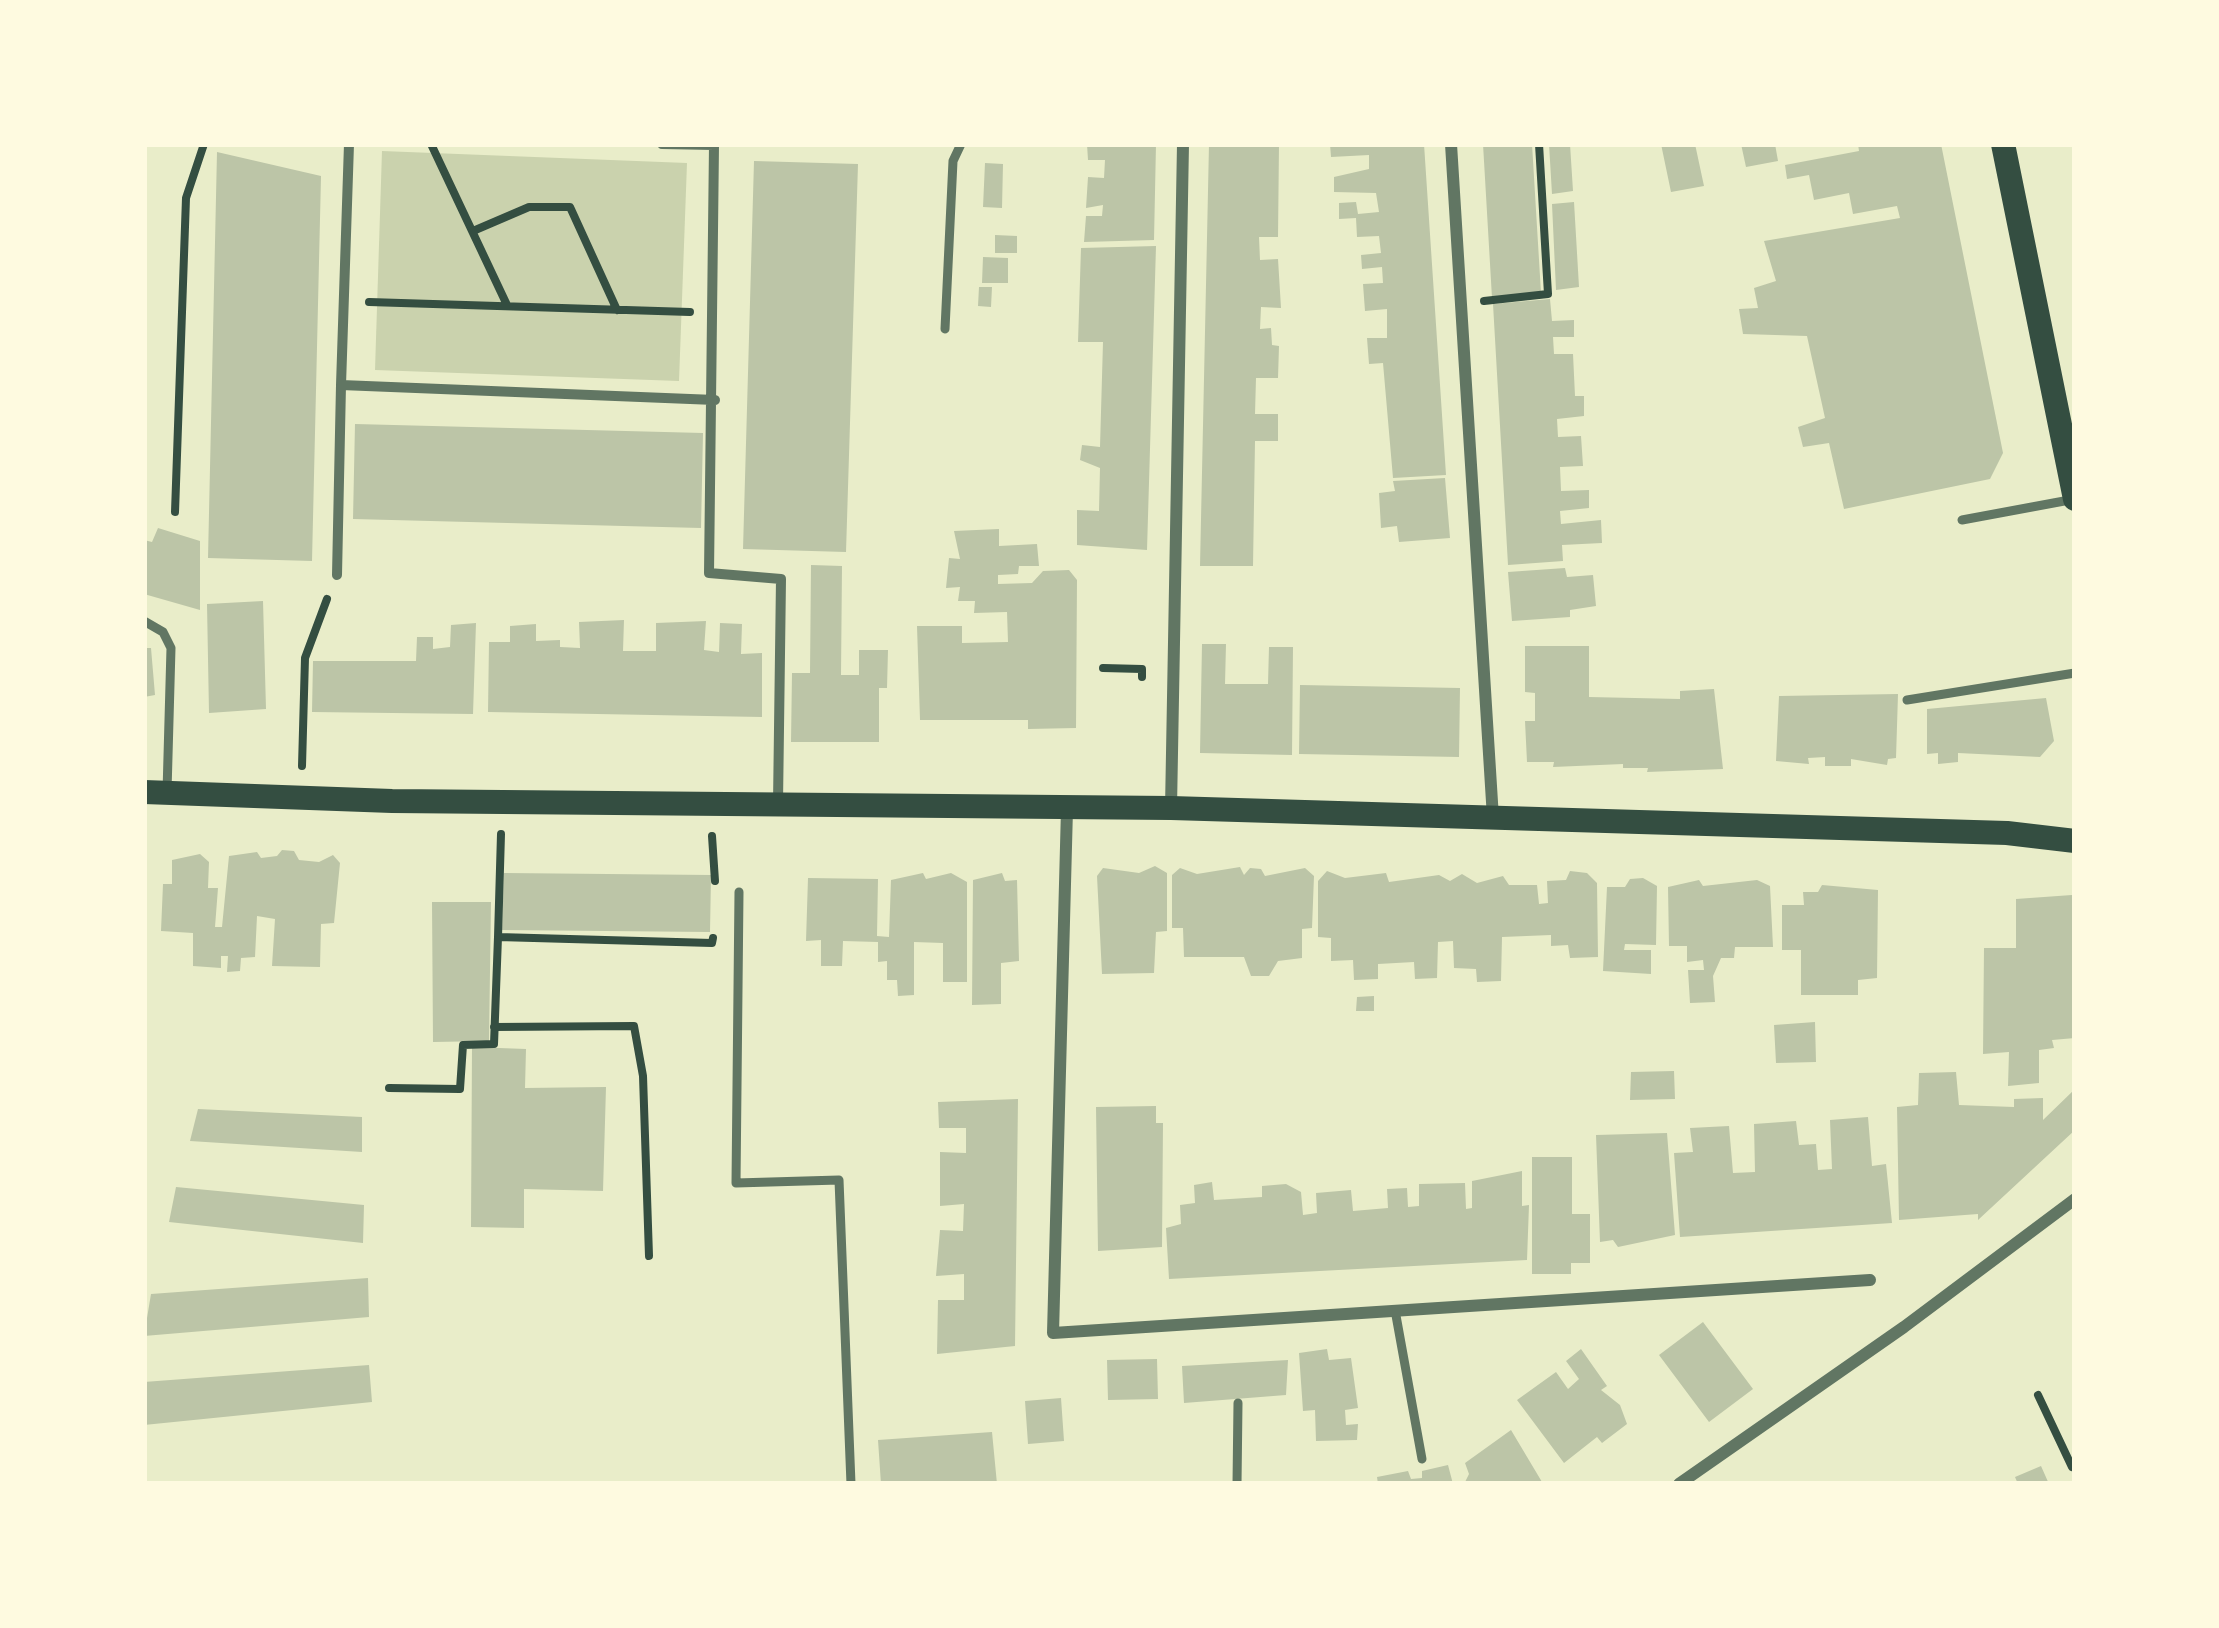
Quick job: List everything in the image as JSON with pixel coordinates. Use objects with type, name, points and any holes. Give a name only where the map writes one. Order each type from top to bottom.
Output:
[{"type":"main road","points":[[2003,144],[2075,499]]},
{"type":"main road","points":[[155,792],[502,802],[1171,808],[2029,834],[2075,842]]},
{"type":"street","points":[[337,575],[349,144]]},
{"type":"street","points":[[662,144],[714,146],[715,400],[709,573],[781,579],[778,806]]},
{"type":"street","points":[[1171,808],[1183,144]]},
{"type":"street","points":[[1451,144],[1493,818]]},
{"type":"street","points":[[341,386],[715,400]]},
{"type":"street","points":[[1067,808],[1053,1333],[1870,1280]]},
{"type":"street","points":[[1678,1484],[1904,1328],[2075,1199]]},
{"type":"lane","points":[[945,329],[953,161],[961,144]]},
{"type":"lane","points":[[1962,520],[2075,499]]},
{"type":"lane","points":[[144,621],[163,632],[171,648],[155,792]]},
{"type":"lane","points":[[1907,700],[2075,674]]},
{"type":"lane","points":[[740,892],[736,1183],[839,1180],[851,1484]]},
{"type":"lane","points":[[1395,1310],[1422,1459]]},
{"type":"lane","points":[[1238,1403],[1238,1484]]},
{"type":"path","points":[[175,512],[186,198],[204,144]]},
{"type":"path","points":[[431,144],[508,306]]},
{"type":"path","points":[[1460,304],[1548,294],[1539,144]]},
{"type":"path","points":[[473,231],[529,207],[569,207],[617,310]]},
{"type":"path","points":[[344,301],[715,313]]},
{"type":"path","points":[[301,795],[305,658],[337,575]]},
{"type":"path","points":[[1103,668],[1142,669],[1142,689]]},
{"type":"path","points":[[388,1088],[460,1089],[463,1045],[494,1044],[502,802]]},
{"type":"path","points":[[498,937],[712,943],[713,933]]},
{"type":"path","points":[[494,1027],[634,1026],[643,1076],[649,1256]]},
{"type":"path","points":[[2038,1395],[2072,1467]]},
{"type":"green space","points":[[382,151],[687,163],[679,381],[375,370]]},
{"type":"building","points":[[1087,144],[1156,144],[1154,240],[1084,242],[1086,216],[1102,216],[1103,205],[1086,208],[1088,177],[1104,178],[1105,160],[1088,160]]},
{"type":"building","points":[[1209,144],[1279,144],[1278,237],[1259,237],[1260,260],[1278,259],[1281,308],[1261,307],[1260,329],[1271,328],[1272,345],[1279,346],[1278,378],[1256,378],[1255,414],[1278,414],[1278,441],[1255,441],[1253,566],[1200,566]]},
{"type":"building","points":[[1330,144],[1424,144],[1446,475],[1393,478],[1383,363],[1369,364],[1367,338],[1387,338],[1387,309],[1365,311],[1363,284],[1383,283],[1382,267],[1362,269],[1361,255],[1381,253],[1379,236],[1357,237],[1356,218],[1339,219],[1339,203],[1356,202],[1358,214],[1379,212],[1376,193],[1334,192],[1334,177],[1369,169],[1369,155],[1331,157]]},
{"type":"building","points":[[1483,144],[1532,144],[1541,293],[1492,298]]},
{"type":"building","points":[[1549,144],[1570,144],[1573,191],[1552,194]]},
{"type":"building","points":[[1661,144],[1695,144],[1704,186],[1671,192]]},
{"type":"building","points":[[1741,144],[1775,144],[1778,161],[1746,167]]},
{"type":"building","points":[[1858,144],[1941,144],[2003,453],[1990,479],[1844,509],[1829,443],[1803,447],[1798,427],[1825,418],[1807,336],[1743,334],[1739,309],[1758,308],[1754,288],[1776,281],[1764,241],[1900,218],[1897,206],[1853,214],[1849,193],[1814,200],[1809,175],[1787,179],[1785,165],[1859,151]]},
{"type":"building","points":[[217,152],[321,176],[312,561],[208,558]]},
{"type":"building","points":[[754,161],[858,164],[846,552],[743,549]]},
{"type":"building","points":[[985,163],[1003,164],[1002,208],[983,207]]},
{"type":"building","points":[[1574,202],[1579,287],[1556,290],[1552,204]]},
{"type":"building","points":[[995,235],[1017,236],[1017,253],[995,253]]},
{"type":"building","points":[[1156,246],[1147,550],[1077,545],[1077,510],[1099,511],[1100,468],[1080,460],[1082,445],[1100,447],[1103,342],[1078,342],[1081,248]]},
{"type":"building","points":[[983,257],[1008,258],[1008,283],[982,283]]},
{"type":"building","points":[[979,287],[992,287],[991,307],[978,306]]},
{"type":"building","points":[[1550,299],[1552,321],[1574,320],[1574,337],[1553,337],[1554,354],[1573,354],[1575,396],[1584,396],[1584,416],[1557,419],[1558,437],[1581,436],[1583,466],[1560,467],[1561,491],[1589,490],[1589,508],[1560,511],[1561,524],[1601,520],[1602,543],[1562,545],[1563,561],[1508,565],[1493,304]]},
{"type":"building","points":[[355,424],[703,433],[701,528],[353,519]]},
{"type":"building","points":[[1445,478],[1450,538],[1399,542],[1397,526],[1381,528],[1379,493],[1395,491],[1393,481]]},
{"type":"building","points":[[158,528],[200,541],[200,610],[144,594],[144,540],[152,542]]},
{"type":"building","points":[[999,529],[999,546],[1037,544],[1039,566],[1019,566],[1018,574],[998,575],[998,584],[1032,583],[1043,571],[1069,570],[1077,580],[1076,728],[1028,729],[1028,720],[920,720],[917,626],[962,626],[962,643],[1008,642],[1007,612],[974,613],[975,601],[958,601],[960,587],[946,588],[949,558],[960,559],[954,531]]},
{"type":"building","points":[[811,565],[842,566],[841,675],[859,675],[859,650],[888,650],[887,688],[879,688],[879,742],[791,742],[792,673],[810,673]]},
{"type":"building","points":[[1565,568],[1567,577],[1593,575],[1596,606],[1570,610],[1570,617],[1512,621],[1508,572]]},
{"type":"building","points":[[263,601],[266,709],[209,713],[207,604]]},
{"type":"building","points":[[624,620],[623,651],[656,651],[656,623],[706,621],[704,650],[719,652],[720,623],[742,624],[741,654],[762,653],[762,717],[488,712],[489,642],[510,642],[510,626],[536,624],[536,641],[560,640],[560,647],[580,648],[579,622]]},
{"type":"building","points":[[476,623],[473,714],[312,712],[313,661],[416,661],[417,637],[433,637],[433,649],[450,647],[451,625]]},
{"type":"building","points":[[1202,644],[1226,644],[1225,684],[1268,684],[1269,647],[1293,647],[1292,755],[1200,753]]},
{"type":"building","points":[[1525,646],[1589,646],[1589,697],[1680,699],[1680,691],[1714,689],[1723,769],[1647,772],[1648,768],[1623,768],[1623,764],[1553,767],[1554,762],[1527,762],[1525,721],[1535,721],[1535,693],[1525,692]]},
{"type":"building","points":[[144,648],[151,648],[155,695],[144,697]]},
{"type":"building","points":[[1300,685],[1460,688],[1459,757],[1299,754]]},
{"type":"building","points":[[1898,694],[1896,758],[1888,759],[1887,765],[1851,759],[1851,766],[1825,766],[1825,757],[1808,758],[1809,764],[1776,761],[1779,696]]},
{"type":"building","points":[[2046,698],[2054,741],[2040,757],[1958,753],[1958,762],[1938,764],[1938,753],[1927,754],[1927,709]]},
{"type":"building","points":[[282,850],[294,851],[299,860],[319,862],[333,855],[340,863],[334,923],[321,924],[320,967],[272,966],[275,919],[257,916],[255,957],[241,958],[240,971],[227,972],[228,956],[221,956],[221,968],[193,966],[193,933],[161,931],[163,884],[172,884],[172,860],[200,854],[209,862],[208,888],[218,888],[215,927],[222,927],[229,856],[257,852],[261,858],[277,856]]},
{"type":"building","points":[[1155,866],[1167,873],[1167,931],[1156,932],[1154,973],[1102,974],[1097,876],[1103,868],[1139,873]]},
{"type":"building","points":[[1240,867],[1244,875],[1250,868],[1261,869],[1265,876],[1305,868],[1314,876],[1312,928],[1302,929],[1302,958],[1278,961],[1269,976],[1251,976],[1244,957],[1184,957],[1183,928],[1172,928],[1172,875],[1180,868],[1197,874]]},
{"type":"building","points":[[1327,871],[1345,878],[1386,873],[1389,882],[1439,875],[1450,881],[1462,874],[1477,883],[1503,876],[1509,885],[1537,885],[1539,904],[1548,903],[1547,881],[1566,880],[1570,871],[1587,873],[1597,883],[1598,957],[1570,958],[1568,945],[1551,946],[1551,935],[1502,937],[1501,981],[1477,982],[1476,969],[1454,968],[1453,941],[1438,942],[1437,978],[1415,979],[1414,962],[1378,964],[1378,979],[1354,980],[1353,960],[1331,961],[1331,938],[1318,937],[1318,881]]},
{"type":"building","points":[[504,873],[711,875],[710,932],[502,930]]},
{"type":"building","points":[[923,873],[926,879],[951,873],[967,882],[967,982],[943,982],[943,943],[914,942],[914,995],[898,996],[897,980],[887,980],[887,961],[878,962],[878,942],[843,941],[842,966],[821,966],[821,940],[806,941],[808,878],[878,879],[877,936],[889,937],[891,880]]},
{"type":"building","points":[[1002,873],[1005,881],[1017,880],[1019,961],[1001,963],[1001,1004],[972,1005],[973,880]]},
{"type":"building","points":[[1643,878],[1657,886],[1656,945],[1625,944],[1624,950],[1651,950],[1651,974],[1603,971],[1607,887],[1625,887],[1630,879]]},
{"type":"building","points":[[1699,880],[1703,886],[1757,880],[1770,886],[1773,947],[1735,947],[1734,958],[1721,958],[1713,976],[1715,1002],[1690,1003],[1688,970],[1704,970],[1703,960],[1687,962],[1687,946],[1669,946],[1668,887]]},
{"type":"building","points":[[1822,885],[1878,890],[1877,978],[1858,980],[1858,995],[1801,995],[1801,950],[1782,950],[1782,905],[1804,905],[1803,892],[1818,892]]},
{"type":"building","points":[[2072,895],[2075,1038],[2052,1040],[2054,1048],[2039,1050],[2039,1083],[2008,1086],[2009,1052],[1983,1054],[1984,948],[2016,948],[2016,899]]},
{"type":"building","points":[[432,902],[491,902],[489,1041],[433,1042]]},
{"type":"building","points":[[1374,996],[1374,1011],[1356,1011],[1357,997]]},
{"type":"building","points":[[1815,1022],[1816,1062],[1776,1063],[1774,1025]]},
{"type":"building","points":[[472,1047],[526,1049],[525,1088],[606,1087],[603,1191],[524,1189],[524,1228],[471,1227]]},
{"type":"building","points":[[1674,1071],[1675,1099],[1630,1100],[1631,1072]]},
{"type":"building","points":[[1956,1072],[1959,1105],[2014,1107],[2014,1099],[2043,1098],[2043,1120],[2075,1089],[2075,1130],[1978,1220],[1978,1214],[1899,1220],[1897,1107],[1918,1105],[1919,1073]]},
{"type":"building","points":[[1018,1099],[1015,1346],[937,1354],[938,1300],[964,1300],[964,1274],[936,1276],[940,1230],[963,1231],[964,1204],[940,1206],[940,1152],[966,1153],[966,1128],[939,1128],[938,1102]]},
{"type":"building","points":[[1156,1106],[1156,1123],[1163,1123],[1162,1247],[1098,1251],[1096,1107]]},
{"type":"building","points":[[198,1109],[362,1117],[362,1152],[190,1141]]},
{"type":"building","points":[[1868,1117],[1872,1166],[1886,1164],[1892,1223],[1680,1237],[1674,1153],[1693,1152],[1690,1128],[1729,1126],[1733,1173],[1755,1172],[1754,1124],[1796,1121],[1799,1145],[1816,1144],[1818,1170],[1832,1169],[1830,1120]]},
{"type":"building","points":[[1667,1133],[1675,1235],[1618,1247],[1613,1240],[1600,1242],[1596,1135]]},
{"type":"building","points":[[1532,1157],[1572,1157],[1572,1214],[1590,1214],[1590,1263],[1571,1263],[1571,1274],[1532,1274]]},
{"type":"building","points":[[1522,1171],[1522,1206],[1529,1205],[1527,1260],[1169,1279],[1166,1228],[1181,1224],[1180,1205],[1195,1203],[1194,1185],[1212,1182],[1214,1200],[1262,1197],[1262,1186],[1286,1184],[1301,1192],[1303,1215],[1317,1213],[1316,1193],[1351,1190],[1353,1211],[1388,1208],[1387,1189],[1407,1188],[1408,1207],[1419,1206],[1419,1184],[1465,1183],[1466,1209],[1472,1208],[1472,1181]]},
{"type":"building","points":[[176,1187],[364,1205],[363,1243],[169,1222]]},
{"type":"building","points":[[368,1278],[369,1317],[144,1336],[151,1294]]},
{"type":"building","points":[[1703,1322],[1753,1389],[1709,1422],[1659,1355]]},
{"type":"building","points":[[1327,1349],[1329,1360],[1351,1358],[1358,1408],[1345,1410],[1346,1425],[1358,1424],[1357,1440],[1316,1441],[1315,1410],[1303,1411],[1299,1353]]},
{"type":"building","points":[[1581,1349],[1607,1386],[1601,1390],[1620,1405],[1627,1424],[1602,1443],[1597,1437],[1564,1463],[1517,1400],[1556,1372],[1568,1389],[1579,1379],[1566,1361]]},
{"type":"building","points":[[1157,1359],[1158,1399],[1108,1400],[1107,1360]]},
{"type":"building","points":[[1288,1360],[1286,1395],[1184,1403],[1182,1366]]},
{"type":"building","points":[[369,1365],[372,1402],[144,1425],[144,1382]]},
{"type":"building","points":[[1061,1398],[1064,1441],[1028,1444],[1025,1401]]},
{"type":"building","points":[[1511,1430],[1542,1482],[1464,1484],[1469,1474],[1465,1463]]},
{"type":"building","points":[[992,1432],[997,1484],[881,1484],[878,1440]]},
{"type":"building","points":[[1448,1465],[1453,1484],[1378,1484],[1377,1477],[1408,1471],[1411,1479],[1422,1478],[1422,1471]]},
{"type":"building","points":[[2041,1466],[2049,1484],[2018,1484],[2015,1477]]}]
